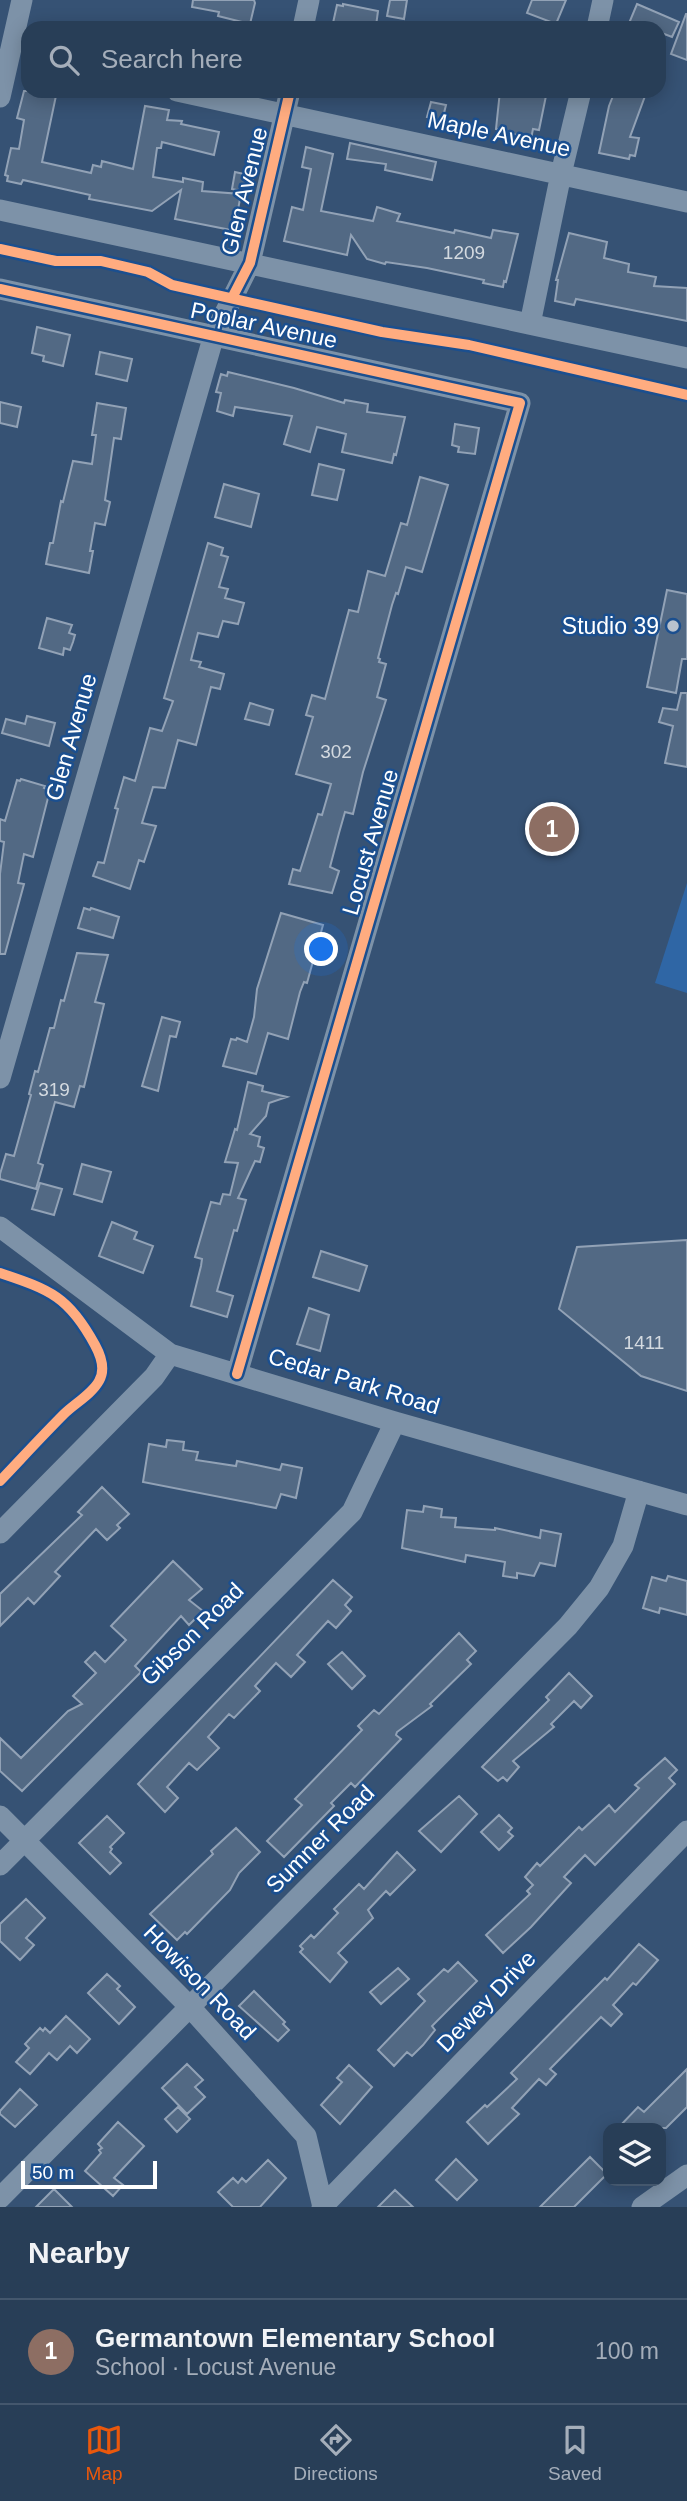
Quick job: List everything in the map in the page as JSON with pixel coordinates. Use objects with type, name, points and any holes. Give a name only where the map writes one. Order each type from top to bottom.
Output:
[{"type":"street","points":[[0,97],[13,55],[22,0]]},
{"type":"street","points":[[304,21],[309,0]]},
{"type":"street","points":[[598,21],[603,0]]},
{"type":"street","name":"Maple Avenue","points":[[210,98],[687,202]]},
{"type":"street","name":"Glen Avenue","points":[[0,1077],[214,335],[250,264],[288,98]]},
{"type":"street","points":[[530,324],[579,98]]},
{"type":"street","points":[[0,209],[687,358]]},
{"type":"street","name":"Poplar Avenue","points":[[0,289],[520,403]]},
{"type":"street","name":"Locust Avenue","points":[[237,1374],[520,403]]},
{"type":"street","name":"Cedar Park Road","points":[[0,1227],[170,1354],[395,1422],[687,1505]]},
{"type":"street","points":[[0,1533],[155,1377],[170,1354]]},
{"type":"street","name":"Gibson Road","points":[[0,1865],[352,1512],[395,1422]]},
{"type":"street","name":"Sumner Road","points":[[0,2198],[568,1626],[599,1588],[623,1546],[639,1491]]},
{"type":"street","name":"Howison Road","points":[[0,1816],[190,2007],[306,2136],[323,2207]]},
{"type":"street","name":"Dewey Drive","points":[[323,2207],[687,1831]]},
{"type":"street","points":[[642,2207],[687,2175]]},
{"type":"shaded area","points":[[687,883],[687,993],[655,983]]},
{"type":"building","points":[[193,0],[254,0],[255,3],[251,21],[238,21],[218,16],[219,12],[192,7]]},
{"type":"building","points":[[390,0],[407,0],[404,19],[387,16]]},
{"type":"building","points":[[532,0],[566,0],[557,21],[548,21],[527,13]]},
{"type":"building","points":[[637,4],[679,22],[672,37],[666,35],[666,21],[630,21]]},
{"type":"building","points":[[337,5],[378,11],[377,21],[333,21]]},
{"type":"building","points":[[687,14],[687,60],[671,54]]},
{"type":"building","points":[[22,98],[56,98],[42,162],[91,173],[93,165],[101,167],[102,161],[133,169],[145,106],[169,110],[167,120],[182,121],[181,124],[219,132],[214,155],[162,142],[161,148],[157,148],[153,177],[183,182],[183,178],[203,182],[202,191],[241,194],[235,225],[232,224],[231,230],[175,219],[181,190],[152,211],[89,199],[90,195],[23,180],[21,184],[7,181],[8,176],[5,175],[11,148],[19,149],[24,120],[17,118]]},
{"type":"building","points":[[499,98],[546,98],[539,130],[533,129],[531,139],[496,129]]},
{"type":"building","points":[[612,98],[644,98],[630,137],[639,138],[635,156],[630,155],[629,159],[599,153]]},
{"type":"building","points":[[431,102],[446,105],[442,121],[427,117]]},
{"type":"building","points":[[350,143],[436,162],[432,180],[385,170],[386,164],[347,159]]},
{"type":"building","points":[[306,147],[333,154],[321,211],[373,221],[377,207],[400,214],[397,221],[454,233],[455,230],[491,238],[493,230],[518,234],[503,287],[483,283],[484,280],[427,268],[385,264],[367,259],[351,235],[347,255],[284,241],[292,207],[303,210],[311,169],[302,167]]},
{"type":"building","points":[[235,172],[253,176],[250,193],[232,189]]},
{"type":"building","points":[[569,233],[607,242],[604,258],[629,264],[628,272],[656,277],[654,286],[687,288],[687,321],[576,299],[574,305],[555,301],[556,280]]},
{"type":"building","points":[[37,327],[70,335],[63,366],[43,361],[44,356],[32,353]]},
{"type":"building","points":[[100,352],[132,359],[127,381],[96,374]]},
{"type":"building","points":[[228,372],[344,403],[345,400],[368,404],[367,412],[405,417],[392,463],[342,452],[346,434],[317,427],[310,452],[284,444],[292,416],[235,407],[233,416],[217,411],[221,393],[216,392],[221,374],[227,376]]},
{"type":"building","points":[[0,402],[21,407],[17,427],[0,423]]},
{"type":"building","points":[[97,403],[126,408],[121,439],[114,438],[105,500],[110,502],[105,525],[95,523],[89,573],[46,564],[73,461],[92,464],[96,435],[92,435]]},
{"type":"building","points":[[455,424],[479,428],[475,454],[458,452],[459,447],[452,445]]},
{"type":"building","points":[[319,464],[344,470],[337,500],[312,495]]},
{"type":"building","points":[[420,477],[448,485],[422,572],[406,567],[392,605],[378,658],[379,662],[386,664],[377,697],[386,700],[353,814],[345,812],[339,833],[330,867],[339,871],[332,893],[289,884],[293,869],[300,871],[318,814],[322,815],[331,784],[296,774],[313,717],[306,715],[312,695],[325,699],[349,610],[358,612],[368,571],[385,576],[401,523],[407,525]]},
{"type":"building","points":[[224,484],[259,494],[251,527],[215,517]]},
{"type":"building","points":[[208,543],[223,548],[221,555],[228,557],[219,587],[228,589],[225,598],[244,603],[238,624],[223,621],[218,637],[198,633],[191,660],[201,662],[199,667],[224,674],[220,689],[211,687],[196,745],[178,740],[165,788],[153,787],[142,823],[156,826],[144,862],[139,860],[130,889],[93,876],[98,862],[104,863],[124,777],[135,781],[150,728],[162,731],[173,701],[164,698]]},
{"type":"building","name":"Studio 39","points":[[667,590],[687,594],[687,659],[682,659],[676,693],[647,687]]},
{"type":"building","points":[[47,618],[72,625],[69,633],[75,635],[73,642],[70,650],[64,648],[63,655],[39,648]]},
{"type":"building","points":[[681,693],[687,693],[687,767],[665,763],[673,726],[659,722],[663,708],[677,710]]},
{"type":"building","points":[[250,703],[273,710],[269,725],[245,719]]},
{"type":"building","points":[[27,716],[55,723],[49,746],[2,733],[6,719],[25,724]]},
{"type":"building","points":[[21,779],[50,790],[33,857],[24,854],[18,883],[24,884],[5,954],[0,954],[0,874],[4,842],[0,841],[0,819],[5,821],[17,780]]},
{"type":"building","points":[[84,908],[119,917],[113,938],[78,928]]},
{"type":"building","points":[[281,913],[323,925],[307,983],[304,982],[300,992],[288,1039],[268,1033],[256,1074],[223,1066],[231,1039],[247,1042],[254,1017],[257,989]]},
{"type":"building","points":[[77,953],[108,955],[95,1002],[104,1004],[84,1087],[80,1086],[74,1107],[55,1102],[38,1163],[43,1165],[36,1189],[0,1179],[0,1174],[6,1154],[14,1156],[35,1071],[38,1072],[61,1000],[64,1001]]},
{"type":"building","points":[[162,1017],[180,1022],[176,1037],[170,1036],[158,1091],[142,1086]]},
{"type":"building","points":[[248,1082],[263,1086],[262,1091],[287,1097],[269,1103],[266,1116],[250,1134],[260,1137],[258,1146],[264,1148],[260,1162],[255,1161],[238,1198],[246,1200],[237,1231],[234,1230],[217,1291],[233,1296],[227,1317],[191,1306],[202,1259],[195,1257],[211,1202],[220,1204],[223,1194],[230,1195],[238,1163],[225,1162],[235,1129],[237,1130]]},
{"type":"building","points":[[82,1164],[111,1172],[102,1202],[74,1194]]},
{"type":"building","points":[[40,1183],[62,1189],[54,1215],[32,1209]]},
{"type":"building","points":[[112,1222],[137,1232],[134,1239],[153,1246],[143,1273],[99,1256]]},
{"type":"building","points":[[687,1240],[687,1391],[641,1376],[559,1309],[577,1247]]},
{"type":"building","points":[[321,1251],[367,1266],[359,1291],[313,1277]]},
{"type":"building","points":[[309,1308],[329,1315],[320,1351],[297,1344]]},
{"type":"building","points":[[167,1440],[184,1442],[183,1450],[198,1452],[196,1460],[236,1466],[237,1461],[280,1470],[282,1464],[302,1468],[296,1498],[281,1494],[276,1508],[143,1482],[149,1444],[166,1447]]},
{"type":"building","points":[[102,1487],[129,1514],[117,1525],[120,1528],[107,1540],[96,1529],[55,1572],[60,1576],[34,1604],[28,1598],[0,1626],[0,1594],[82,1515],[78,1512]]},
{"type":"building","points":[[424,1506],[442,1509],[441,1517],[456,1518],[455,1527],[495,1528],[540,1538],[541,1530],[561,1534],[555,1566],[540,1563],[534,1576],[517,1573],[517,1578],[503,1576],[505,1562],[466,1555],[465,1562],[402,1548],[407,1510],[423,1512]]},
{"type":"building","points":[[173,1561],[202,1589],[189,1600],[203,1611],[189,1625],[181,1616],[135,1666],[141,1672],[22,1791],[0,1771],[0,1738],[21,1758],[68,1711],[82,1704],[73,1696],[96,1673],[85,1662],[95,1652],[105,1662],[126,1640],[111,1626]]},
{"type":"building","points":[[668,1576],[687,1581],[687,1615],[660,1608],[659,1613],[643,1608],[652,1577],[666,1581]]},
{"type":"building","points":[[333,1580],[352,1597],[345,1605],[351,1611],[336,1628],[328,1621],[297,1655],[305,1662],[291,1677],[276,1663],[255,1686],[260,1691],[234,1718],[229,1714],[208,1737],[219,1748],[197,1770],[189,1763],[167,1787],[178,1798],[165,1812],[138,1784]]},
{"type":"building","points":[[459,1633],[476,1651],[467,1660],[471,1664],[430,1704],[432,1706],[397,1732],[396,1735],[401,1739],[355,1787],[351,1783],[331,1803],[334,1806],[284,1857],[267,1841],[302,1805],[295,1799],[362,1730],[358,1726],[374,1710],[379,1714]]},
{"type":"building","points":[[342,1652],[365,1676],[352,1689],[328,1664]]},
{"type":"building","points":[[569,1673],[592,1696],[581,1708],[574,1701],[551,1724],[554,1727],[513,1761],[519,1767],[507,1781],[503,1777],[498,1781],[482,1767],[549,1700],[546,1697]]},
{"type":"building","points":[[665,1758],[677,1770],[669,1778],[675,1784],[595,1865],[585,1855],[564,1877],[571,1883],[503,1953],[486,1935],[530,1894],[527,1891],[533,1885],[525,1877],[537,1863],[540,1866],[579,1827],[582,1830],[609,1805],[615,1812],[639,1788],[635,1785]]},
{"type":"building","points":[[459,1796],[477,1814],[441,1852],[419,1831]]},
{"type":"building","points":[[499,1815],[512,1828],[508,1832],[513,1836],[499,1850],[481,1832]]},
{"type":"building","points":[[107,1816],[124,1833],[110,1847],[110,1852],[121,1863],[110,1874],[79,1843]]},
{"type":"building","points":[[236,1828],[260,1852],[239,1873],[230,1890],[187,1934],[185,1932],[177,1940],[150,1914],[213,1854],[211,1851]]},
{"type":"building","points":[[397,1852],[415,1870],[390,1895],[386,1891],[368,1910],[373,1918],[338,1953],[347,1962],[330,1982],[300,1952],[303,1949],[300,1946],[311,1935],[314,1938],[338,1913],[334,1909],[359,1884],[364,1889]]},
{"type":"building","points":[[26,1899],[45,1918],[26,1938],[34,1945],[20,1960],[0,1941],[0,1924]]},
{"type":"building","points":[[639,1944],[658,1960],[636,1985],[633,1983],[613,2005],[622,2014],[611,2026],[601,2017],[550,2069],[556,2074],[546,2085],[539,2079],[512,2108],[519,2114],[488,2144],[467,2122],[517,2079],[511,2073],[605,1978],[607,1980]]},
{"type":"building","points":[[458,1962],[477,1981],[432,2026],[435,2030],[423,2045],[412,2056],[407,2052],[394,2066],[378,2050],[425,2001],[418,1994],[444,1969],[448,1972]]},
{"type":"building","points":[[398,1968],[409,1979],[381,2004],[370,1992]]},
{"type":"building","points":[[107,1974],[120,1986],[117,1989],[135,2007],[119,2024],[88,1993]]},
{"type":"building","points":[[254,1991],[285,2022],[283,2024],[289,2030],[278,2041],[239,2006]]},
{"type":"building","points":[[66,2016],[90,2039],[77,2053],[70,2046],[57,2060],[49,2053],[30,2074],[16,2062],[29,2048],[25,2044],[40,2028],[43,2031],[45,2028],[50,2033]]},
{"type":"building","points":[[187,2064],[203,2080],[195,2087],[205,2097],[187,2114],[162,2088]]},
{"type":"building","points":[[349,2065],[372,2087],[340,2124],[321,2105],[342,2082],[337,2078]]},
{"type":"building","points":[[687,2069],[687,2107],[666,2128],[666,2123],[623,2123],[638,2107],[644,2112]]},
{"type":"building","points":[[20,2089],[37,2105],[15,2127],[0,2111]]},
{"type":"building","points":[[178,2107],[190,2119],[177,2132],[165,2119]]},
{"type":"building","points":[[118,2122],[144,2146],[114,2178],[123,2185],[113,2196],[85,2171],[101,2153],[99,2150],[102,2148],[98,2144]]},
{"type":"building","points":[[590,2157],[603,2170],[603,2178],[574,2207],[540,2207]]},
{"type":"building","points":[[456,2159],[477,2180],[457,2200],[436,2180]]},
{"type":"building","points":[[268,2160],[286,2178],[260,2207],[233,2207],[218,2192],[233,2178],[238,2183],[242,2178],[246,2182]]},
{"type":"building","points":[[54,2189],[72,2207],[36,2207]]},
{"type":"building","points":[[395,2190],[413,2207],[378,2207]]},
{"type":"cycle path","points":[[232,298],[250,263],[288,98]]},
{"type":"cycle path","points":[[0,249],[56,261],[101,261],[148,272],[172,285],[382,332],[469,345],[687,395]]},
{"type":"cycle path","points":[[0,289],[520,403],[237,1374]]},
{"type":"cycle path","points":[[0,1273],[46,1291],[67,1306],[86,1329],[101,1358],[102,1367],[96,1386],[64,1414],[0,1481]]},
{"type":"place","name":"Studio 39","points":[[673,626]]},
{"type":"place","name":"Germantown Elementary School","points":[[552,829]]}]
